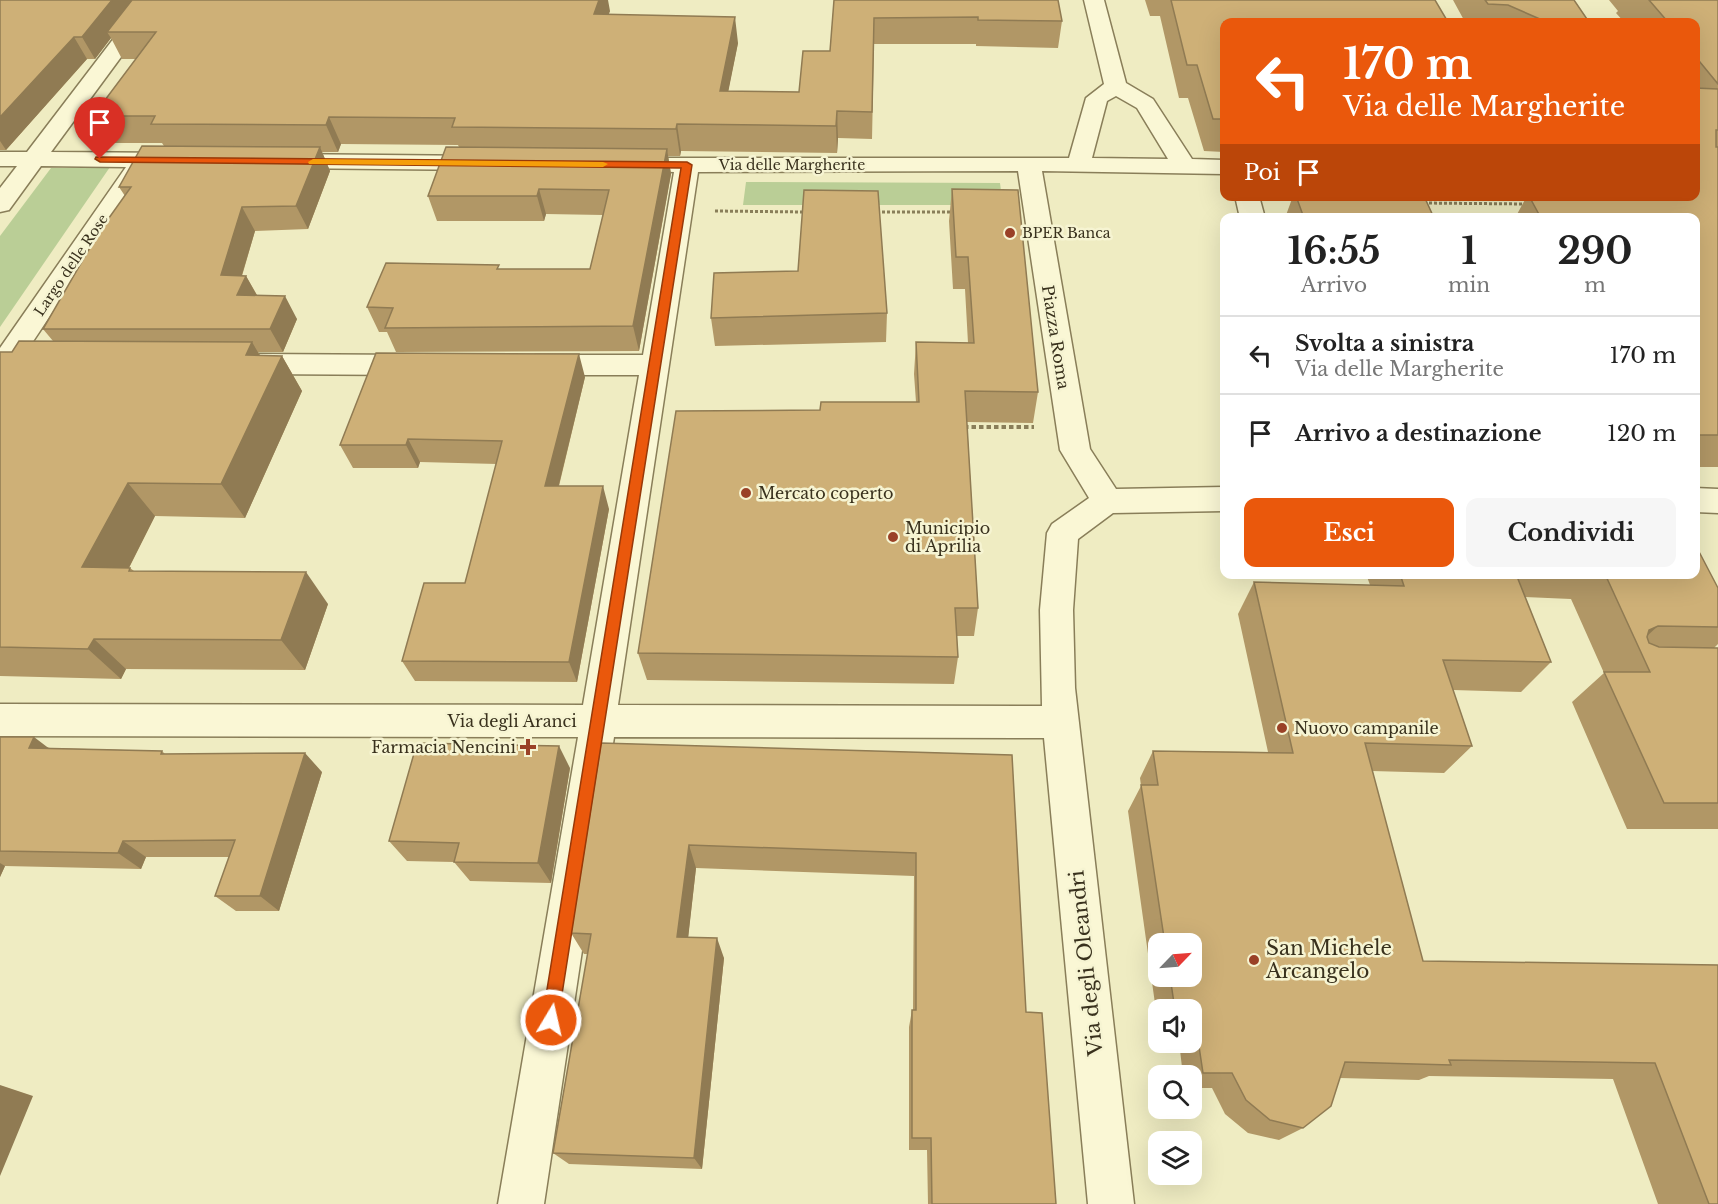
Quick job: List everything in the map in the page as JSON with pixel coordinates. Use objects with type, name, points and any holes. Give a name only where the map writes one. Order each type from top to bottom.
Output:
[{"type":"street","points":[[0,206],[153,0]]},
{"type":"street","points":[[1094,0],[1116,86],[1145,104],[1184,166]]},
{"type":"street","points":[[1079,165],[1097,99],[1116,86]]},
{"type":"street","points":[[0,159],[201,160]]},
{"type":"street","name":"Largo delle Rose","points":[[2,366],[142,160]]},
{"type":"street","points":[[261,161],[509,164]]},
{"type":"street","name":"Via delle Margherite","points":[[604,165],[1029,164],[1220,167]]},
{"type":"street","name":"Piazza Roma","points":[[1029,164],[1074,450],[1107,501]]},
{"type":"street","points":[[521,1204],[687,165]]},
{"type":"street","points":[[2,366],[39,364]]},
{"type":"street","points":[[217,364],[442,365]]},
{"type":"street","points":[[513,365],[655,365]]},
{"type":"street","points":[[1059,722],[1056,602],[1063,534],[1107,501],[1220,499]]},
{"type":"street","points":[[1700,500],[1718,501]]},
{"type":"street","name":"Via degli Aranci","points":[[0,720],[1059,722]]},
{"type":"street","name":"Via degli Oleandri","points":[[1059,722],[1111,1204]]},
{"type":"path","points":[[1424,203],[1529,204]]},
{"type":"path","points":[[705,211],[813,212]]},
{"type":"path","points":[[872,212],[956,212]]},
{"type":"path","points":[[963,427],[1044,426]]},
{"type":"green space","points":[[110,167],[0,327],[0,236],[51,168]]},
{"type":"green space","points":[[746,182],[1000,183],[1003,205],[743,205]]},
{"type":"building","points":[[0,0],[112,0],[82,37],[74,37],[0,117]]},
{"type":"building","points":[[132,0],[599,0],[594,14],[735,17],[720,91],[799,92],[803,51],[830,51],[834,0],[1058,0],[1062,21],[978,20],[978,17],[874,18],[872,112],[837,111],[836,126],[677,124],[676,129],[452,127],[455,118],[329,117],[326,125],[151,124],[155,116],[93,116],[156,32],[107,32]]},
{"type":"building","points":[[1171,0],[1435,0],[1446,18],[1220,18],[1220,119],[1213,119],[1197,65],[1187,65]]},
{"type":"building","points":[[1485,0],[1574,0],[1586,18],[1537,18],[1508,5],[1488,4]]},
{"type":"building","points":[[1649,0],[1718,0],[1718,84],[1700,62],[1700,18],[1665,18]]},
{"type":"building","points":[[1700,88],[1718,89],[1716,147],[1718,147],[1718,435],[1700,435],[1700,213],[1538,213],[1532,201],[1700,201]]},
{"type":"building","points":[[142,146],[320,147],[296,206],[242,207],[221,275],[246,276],[237,295],[285,296],[270,329],[43,329],[99,232],[131,187],[119,187]]},
{"type":"building","points":[[446,147],[667,149],[633,326],[385,328],[393,308],[367,307],[386,263],[499,265],[497,269],[590,269],[609,190],[539,189],[537,196],[428,196]]},
{"type":"building","points":[[952,189],[1018,190],[1038,392],[965,391],[978,608],[955,608],[958,657],[638,653],[676,411],[820,410],[821,402],[919,402],[916,342],[974,343],[968,257],[956,257]]},
{"type":"building","points":[[804,190],[878,191],[887,313],[711,318],[714,273],[798,271]]},
{"type":"building","points":[[1298,201],[1426,201],[1432,213],[1302,213]]},
{"type":"building","points":[[19,341],[252,342],[246,355],[282,356],[221,484],[128,483],[82,567],[130,568],[129,571],[306,572],[281,640],[94,639],[88,649],[0,647],[0,352],[12,352]]},
{"type":"building","points":[[376,353],[579,354],[545,486],[603,486],[569,662],[402,661],[424,583],[465,583],[502,441],[408,439],[406,445],[340,445]]},
{"type":"building","points":[[1700,554],[1718,588],[1718,627],[1658,626],[1649,630],[1647,637],[1649,643],[1659,647],[1718,648],[1718,803],[1664,803],[1604,672],[1650,672],[1607,579],[1700,579]]},
{"type":"building","points":[[1402,579],[1518,579],[1551,662],[1443,660],[1472,746],[1365,743],[1423,961],[1718,965],[1718,1204],[1709,1204],[1655,1063],[1449,1060],[1451,1065],[1345,1062],[1331,1106],[1303,1128],[1270,1120],[1246,1100],[1232,1073],[1203,1073],[1200,1053],[1202,1053],[1202,999],[1173,999],[1172,987],[1202,987],[1202,933],[1163,933],[1141,785],[1158,785],[1153,751],[1293,753],[1254,582],[1404,586]]},
{"type":"building","points":[[0,737],[34,737],[29,748],[162,751],[161,754],[305,753],[260,896],[215,896],[235,840],[123,841],[118,853],[0,851]]},
{"type":"building","points":[[417,743],[559,746],[538,863],[454,862],[459,843],[389,841]]},
{"type":"building","points":[[601,743],[1012,755],[1026,1012],[1042,1013],[1056,1204],[932,1204],[931,1138],[912,1138],[912,1010],[916,1010],[916,853],[689,845],[677,937],[717,938],[694,1158],[553,1153],[591,934],[571,933]]},
{"type":"slow traffic","points":[[313,162],[603,164]]},
{"type":"place","name":"BPER Banca","points":[[1010,233]]},
{"type":"place","name":"Mercato coperto","points":[[746,493]]},
{"type":"place","name":"Municipio di Aprilia","points":[[893,537]]},
{"type":"place","name":"Nuovo campanile","points":[[1282,728]]},
{"type":"place","name":"Farmacia Nencini","points":[[528,747]]},
{"type":"place","name":"San Michele Arcangelo","points":[[1254,960]]},
{"type":"route","points":[[100,159],[687,165],[551,1020]]}]
